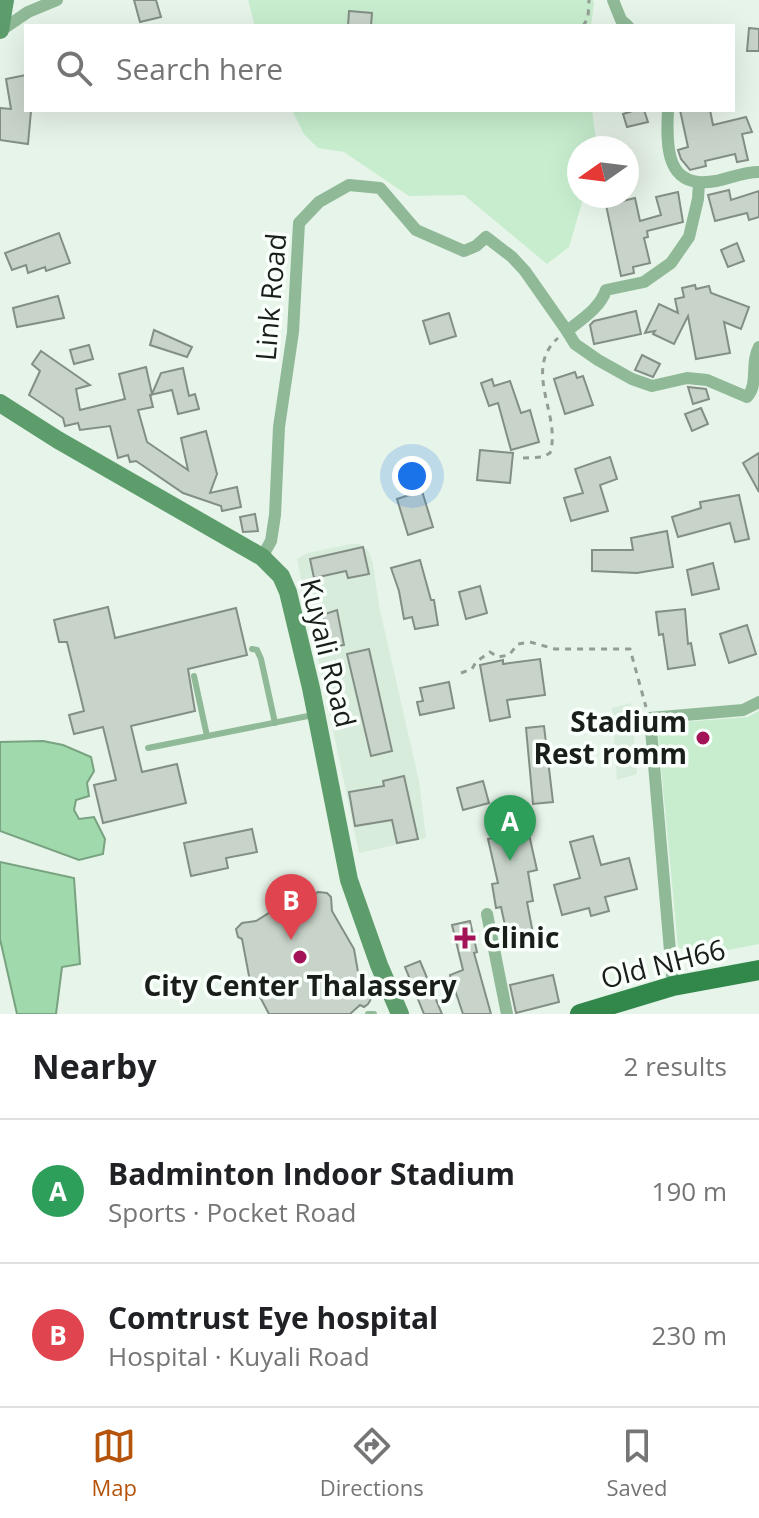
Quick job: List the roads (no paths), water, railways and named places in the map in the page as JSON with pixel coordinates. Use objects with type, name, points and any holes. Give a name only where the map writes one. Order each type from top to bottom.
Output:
[{"type":"main road","points":[[0,31],[5,0]]},
{"type":"main road","name":"Kuyali Road","points":[[0,403],[58,440],[262,557],[281,576],[288,592],[316,714],[349,880],[400,1014]]},
{"type":"main road","name":"Old NH66","points":[[580,1014],[673,986],[759,970]]},
{"type":"street","points":[[0,31],[28,12],[57,0]]},
{"type":"street","points":[[613,0],[626,24]]},
{"type":"street","points":[[668,112],[668,140],[677,174],[685,180],[699,183],[759,172]]},
{"type":"street","points":[[699,183],[689,237],[671,263],[644,282],[606,290],[602,301],[586,318],[567,331],[575,344],[632,379],[652,386],[687,378],[707,380],[747,397],[756,382],[756,352],[759,347]]},
{"type":"street","name":"Link Road","points":[[262,557],[271,541],[275,515],[279,427],[293,332],[299,223],[319,202],[349,185],[380,188],[416,230],[430,237],[464,251],[486,237],[525,271],[567,331]]},
{"type":"street","points":[[673,986],[650,718],[743,710],[759,702]]},
{"type":"street","points":[[487,914],[507,1014]]},
{"type":"lane","points":[[252,649],[257,650],[261,659],[275,723]]},
{"type":"lane","points":[[194,676],[207,736]]},
{"type":"lane","points":[[148,748],[316,714]]},
{"type":"place","name":"Stadium Rest romm","points":[[703,738]]},
{"type":"place","name":"Badminton Indoor Stadium","points":[[510,861]]},
{"type":"place","name":"Clinic","points":[[465,938]]},
{"type":"place","name":"Comtrust Eye hospital","points":[[291,940]]},
{"type":"place","name":"City Center Thalassery","points":[[300,957]]}]
